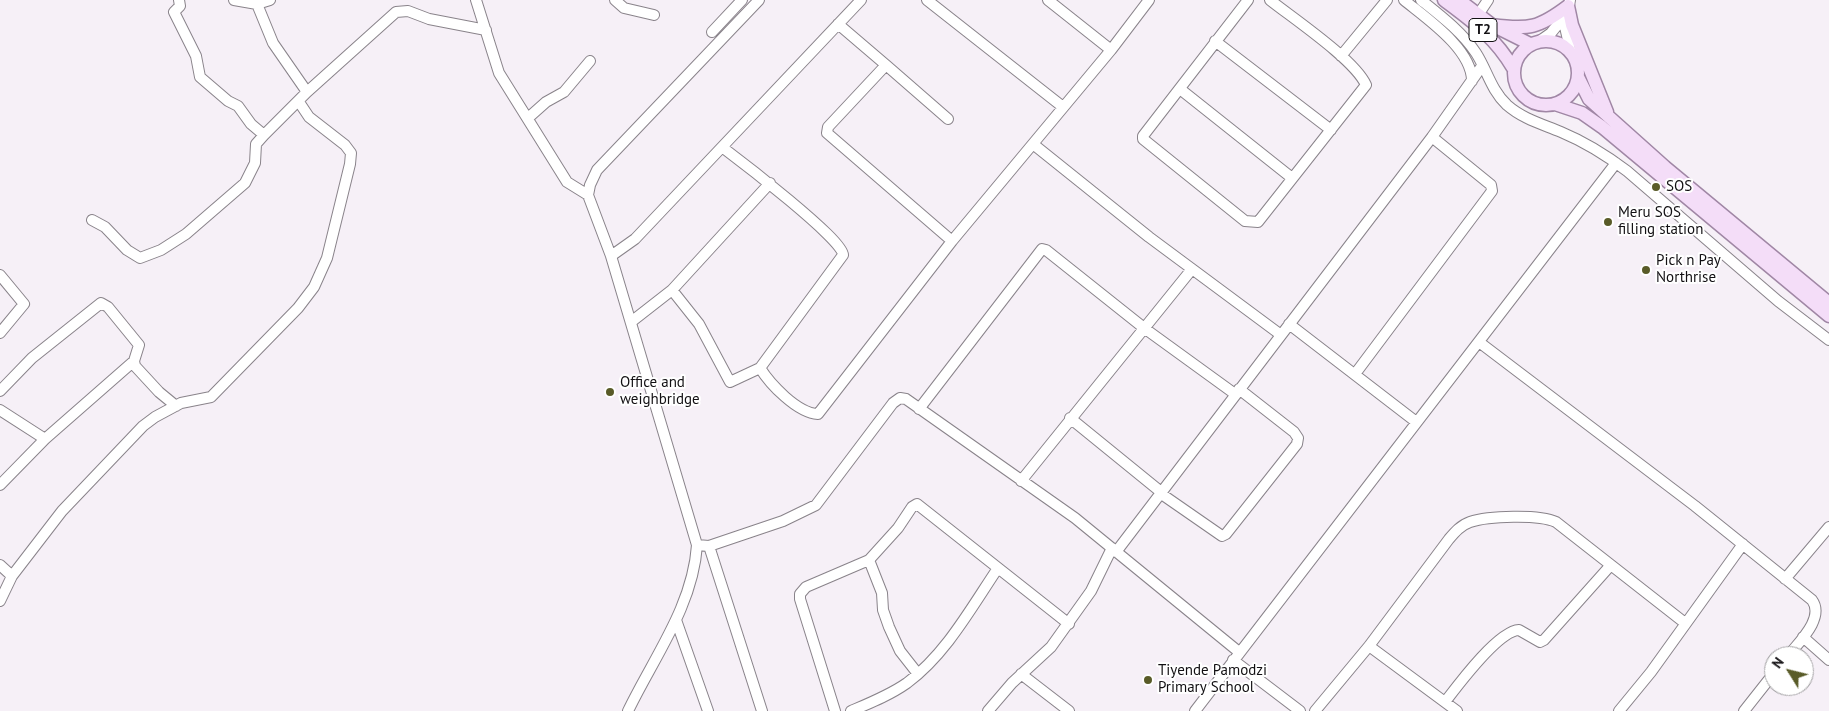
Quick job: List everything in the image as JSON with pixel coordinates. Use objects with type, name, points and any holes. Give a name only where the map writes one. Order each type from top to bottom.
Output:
[{"type":"main road","name":"T2","points":[[1444,0],[1486,33],[1501,48],[1513,68],[1515,82],[1523,95],[1535,103],[1555,104],[1582,113],[1602,127],[1829,316]]},
{"type":"main road","name":"T2","points":[[1459,0],[1492,25],[1536,42],[1558,43],[1571,53]]},
{"type":"main road","points":[[1492,25],[1520,29],[1529,27],[1546,22],[1568,7],[1578,42],[1609,116]]},
{"type":"main road","points":[[1513,68],[1520,52],[1536,42]]},
{"type":"main road","points":[[1571,53],[1576,60],[1578,77],[1589,99],[1665,166],[1829,303]]},
{"type":"main road","points":[[1555,104],[1565,100],[1572,92],[1578,77]]},
{"type":"street","points":[[179,0],[180,5],[174,12],[196,56],[200,77],[228,101],[238,106],[251,124],[264,135]]},
{"type":"street","points":[[234,0],[257,4],[270,0]]},
{"type":"street","points":[[476,0],[499,73],[567,182],[588,195]]},
{"type":"street","points":[[614,0],[624,8],[654,15]]},
{"type":"street","points":[[712,32],[742,0]]},
{"type":"street","points":[[628,711],[676,620],[691,584],[697,544],[611,256],[588,195],[596,170],[759,0]]},
{"type":"street","points":[[611,256],[635,239],[861,0]]},
{"type":"street","points":[[927,0],[1063,107]]},
{"type":"street","points":[[1048,0],[1111,50]]},
{"type":"street","points":[[760,368],[778,391],[793,402],[818,414],[952,241],[1111,50],[1149,0]]},
{"type":"street","points":[[1248,0],[1180,89],[1143,133],[1143,139],[1245,221],[1258,222],[1366,86],[1360,75],[1340,56],[1270,0]]},
{"type":"street","points":[[1340,56],[1387,0]]},
{"type":"street","points":[[1404,0],[1445,34],[1458,48],[1465,60],[1472,81]]},
{"type":"street","points":[[1422,0],[1466,40],[1477,54],[1496,92],[1508,105],[1537,123],[1584,142],[1616,162],[1778,301],[1829,340]]},
{"type":"street","points":[[1478,15],[1488,0]]},
{"type":"street","points":[[257,4],[273,43],[307,92]]},
{"type":"street","points":[[1536,42],[1560,24],[1568,7]]},
{"type":"street","points":[[1568,7],[1565,34],[1571,53]]},
{"type":"street","points":[[92,220],[106,227],[127,250],[140,258],[161,250],[186,234],[245,183],[255,163],[256,144],[307,92],[396,12],[408,11],[429,19],[486,30]]},
{"type":"street","points":[[727,16],[736,24]]},
{"type":"street","points":[[838,24],[948,119]]},
{"type":"street","points":[[1215,41],[1331,130]]},
{"type":"street","points":[[528,118],[546,102],[564,92],[590,61]]},
{"type":"street","points":[[886,65],[826,130],[952,241]]},
{"type":"street","points":[[988,711],[1020,674],[1051,647],[1069,624],[1091,592],[1114,550],[1161,493],[1432,136],[1482,66]]},
{"type":"street","points":[[1180,89],[1292,178]]},
{"type":"street","points":[[0,601],[12,576],[62,511],[143,426],[176,406],[204,399],[218,390],[298,308],[314,287],[327,258],[351,153],[345,145],[308,117],[298,102]]},
{"type":"street","points":[[1355,374],[1492,191],[1491,185],[1432,136]]},
{"type":"street","points":[[1033,144],[1192,269],[1280,335]]},
{"type":"street","points":[[672,290],[699,324],[730,382],[760,368],[844,251],[770,183],[722,147]]},
{"type":"street","points":[[1195,711],[1415,421],[1479,342],[1616,162]]},
{"type":"street","points":[[631,322],[672,290],[770,183]]},
{"type":"street","points":[[919,409],[1042,248],[1144,328],[1294,432],[1298,438],[1297,444],[1226,534],[1222,536],[1161,493],[1070,418]]},
{"type":"street","points":[[1021,481],[1192,269]]},
{"type":"street","points":[[0,276],[24,304],[0,334]]},
{"type":"street","points":[[0,391],[32,358],[101,303],[108,307],[139,345],[134,361],[45,439],[0,485]]},
{"type":"street","points":[[1289,324],[1415,421]]},
{"type":"street","points":[[1479,342],[1743,544],[1816,605],[1816,616],[1796,646]]},
{"type":"street","points":[[134,361],[137,368],[159,392],[176,406]]},
{"type":"street","points":[[697,544],[709,546],[783,522],[816,505],[893,403],[900,398],[906,399],[1075,518],[1300,711]]},
{"type":"street","points":[[0,410],[45,439]]},
{"type":"street","points":[[835,711],[802,608],[800,594],[806,587],[869,560],[898,528],[912,507],[917,504],[1069,624]]},
{"type":"street","points":[[1315,711],[1369,646],[1449,539],[1458,529],[1469,522],[1483,519],[1550,519],[1686,623]]},
{"type":"street","points":[[1786,579],[1829,527]]},
{"type":"street","points":[[1620,711],[1743,544]]},
{"type":"street","points":[[709,546],[762,711]]},
{"type":"street","points":[[869,560],[882,593],[883,610],[889,627],[900,651],[918,674]]},
{"type":"street","points":[[0,565],[12,576]]},
{"type":"street","points":[[1445,702],[1461,681],[1507,633],[1519,630],[1540,642],[1544,640],[1610,566]]},
{"type":"street","points":[[851,711],[887,695],[918,674],[978,601],[998,568]]},
{"type":"street","points":[[676,620],[708,711]]},
{"type":"street","points":[[1803,637],[1829,660]]},
{"type":"street","points":[[1369,646],[1457,711]]},
{"type":"street","points":[[1020,674],[1069,711]]},
{"type":"street","points":[[1744,711],[1764,686]]},
{"type":"place","name":"SOS","points":[[1656,187]]},
{"type":"place","name":"Meru SOS filling station","points":[[1608,222]]},
{"type":"place","name":"Pick n Pay Northrise","points":[[1646,270]]},
{"type":"place","name":"Office and weighbridge","points":[[610,392]]},
{"type":"place","name":"Tiyende Pamodzi Primary School","points":[[1148,680]]}]
